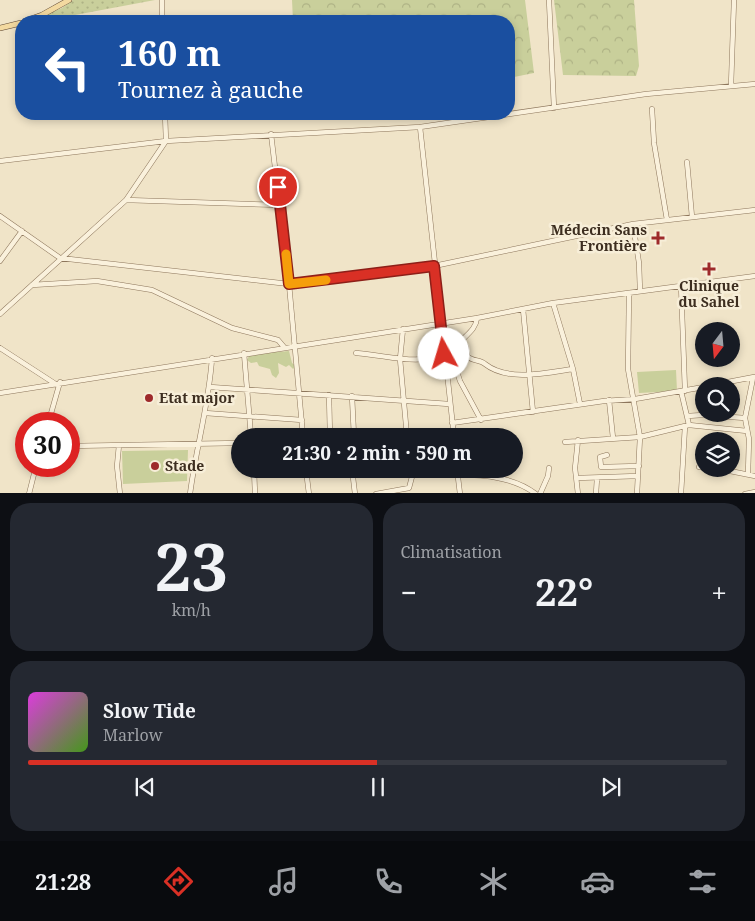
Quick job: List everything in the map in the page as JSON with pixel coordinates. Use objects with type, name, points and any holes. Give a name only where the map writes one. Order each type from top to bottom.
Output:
[{"type":"main road","points":[[42,15],[69,0]]},
{"type":"main road","points":[[0,28],[15,24]]},
{"type":"street","points":[[162,0],[162,15]]},
{"type":"street","points":[[549,0],[554,108]]},
{"type":"street","points":[[731,86],[734,0]]},
{"type":"street","points":[[515,114],[646,94],[755,84]]},
{"type":"street","points":[[652,110],[654,143],[667,220]]},
{"type":"street","points":[[0,314],[126,200],[166,141],[165,120]]},
{"type":"street","points":[[0,161],[166,141],[420,127],[469,120]]},
{"type":"street","points":[[420,127],[453,428]]},
{"type":"street","points":[[271,134],[289,284],[293,346],[302,428]]},
{"type":"street","points":[[687,162],[692,217]]},
{"type":"street","points":[[126,200],[280,204]]},
{"type":"street","points":[[0,216],[60,258],[289,284],[434,266],[633,224],[755,210]]},
{"type":"street","points":[[633,224],[639,263],[640,291]]},
{"type":"street","points":[[0,261],[22,231]]},
{"type":"street","points":[[0,393],[212,358],[477,318],[553,303],[755,276]]},
{"type":"street","points":[[32,285],[97,281],[152,290],[232,328],[278,340],[284,347]]},
{"type":"street","points":[[682,285],[683,391],[687,416],[682,493]]},
{"type":"street","points":[[629,293],[628,369],[635,399],[640,437],[637,493]]},
{"type":"street","points":[[553,303],[573,368],[580,404]]},
{"type":"street","points":[[523,309],[533,412]]},
{"type":"street","points":[[356,353],[400,359],[431,359],[444,354],[461,341],[476,325],[477,318]]},
{"type":"street","points":[[403,329],[400,359],[406,428]]},
{"type":"street","points":[[461,341],[470,359],[483,362],[490,369],[512,374],[530,374],[573,368]]},
{"type":"street","points":[[0,348],[54,383]]},
{"type":"street","points":[[450,350],[460,380],[481,420]]},
{"type":"street","points":[[244,353],[250,428]]},
{"type":"street","points":[[190,493],[210,387],[212,358]]},
{"type":"street","points":[[740,380],[754,377],[745,418],[747,431],[752,438],[748,474]]},
{"type":"street","points":[[51,412],[60,382]]},
{"type":"street","points":[[210,387],[449,404]]},
{"type":"street","points":[[452,423],[609,400],[635,399],[695,389]]},
{"type":"street","points":[[329,395],[330,428]]},
{"type":"street","points":[[352,396],[354,428]]},
{"type":"street","points":[[609,400],[613,438]]},
{"type":"street","points":[[205,413],[302,420]]},
{"type":"street","points":[[687,416],[703,414],[745,418]]},
{"type":"street","points":[[565,442],[640,437],[687,426],[747,431]]},
{"type":"street","points":[[578,440],[576,454],[578,493]]},
{"type":"street","points":[[80,446],[231,443]]},
{"type":"street","points":[[119,445],[117,466],[120,493]]},
{"type":"street","points":[[607,455],[600,457],[601,468],[639,466]]},
{"type":"street","points":[[539,493],[548,476],[549,468]]},
{"type":"street","points":[[740,473],[755,476]]},
{"type":"street","points":[[577,478],[638,476]]},
{"type":"street","points":[[29,493],[33,477]]},
{"type":"street","points":[[254,478],[255,493]]},
{"type":"street","points":[[307,478],[308,493]]},
{"type":"street","points":[[353,478],[355,493]]},
{"type":"street","points":[[382,493],[409,488],[411,478]]},
{"type":"street","points":[[458,478],[460,493]]},
{"type":"street","points":[[501,478],[529,488],[536,493]]},
{"type":"street","points":[[596,493],[597,478]]},
{"type":"green space","points":[[73,0],[155,0],[75,15],[45,15],[62,8]]},
{"type":"green space","points":[[292,0],[525,0],[534,73],[515,77],[515,15],[293,15]]},
{"type":"green space","points":[[554,0],[634,0],[639,66],[636,76],[563,75]]},
{"type":"green space","points":[[271,349],[278,352],[289,351],[292,363],[296,366],[293,369],[289,365],[286,367],[278,363],[279,373],[276,378],[272,375],[270,369],[259,366],[257,362],[251,363],[247,360],[249,356]]},
{"type":"green space","points":[[676,370],[677,391],[639,393],[637,372]]},
{"type":"green space","name":"Stade","points":[[188,450],[187,481],[123,484],[122,451]]},
{"type":"slow traffic","points":[[286,254],[289,284],[326,280]]},
{"type":"place","name":"Médecin Sans Frontière","points":[[658,238]]},
{"type":"place","name":"Clinique du Sahel","points":[[709,269]]},
{"type":"place","name":"Etat major","points":[[149,398]]},
{"type":"place","name":"Stade","points":[[155,466]]},
{"type":"route","points":[[278,187],[289,284],[434,266],[444,354]]}]
